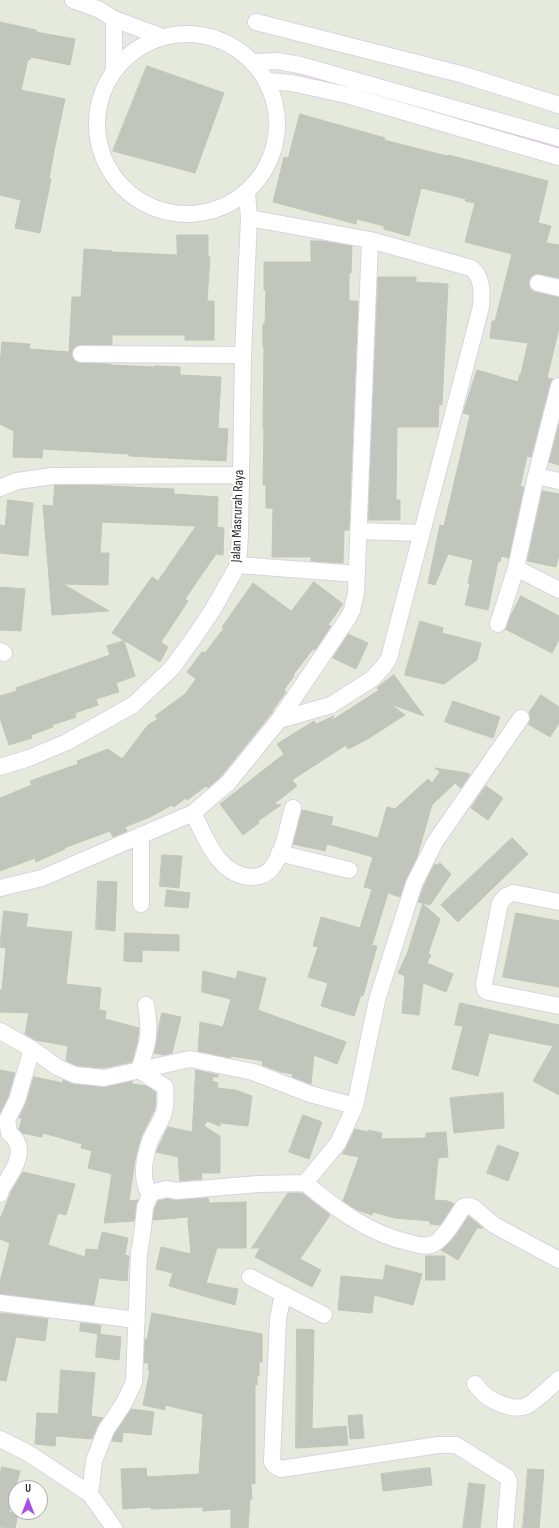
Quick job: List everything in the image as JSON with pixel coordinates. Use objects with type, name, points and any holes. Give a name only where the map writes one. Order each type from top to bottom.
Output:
[{"type":"street","points":[[73,0],[98,9],[114,19],[162,37]]},
{"type":"street","points":[[114,19],[114,70]]},
{"type":"street","points":[[256,22],[464,74],[559,105]]},
{"type":"street","points":[[191,33],[219,39],[240,49],[254,62],[268,81],[279,117],[277,145],[266,171],[247,193],[222,208],[193,215],[164,212],[137,200],[115,180],[101,154],[96,125],[100,96],[114,70],[135,49],[162,37],[191,33]]},
{"type":"street","points":[[254,62],[277,61],[300,65],[559,138]]},
{"type":"street","points":[[268,81],[292,83],[347,95],[559,157]]},
{"type":"street","name":"Jalan Masrurah Raya","points":[[0,767],[29,758],[67,742],[133,705],[172,668],[212,611],[238,565],[240,535],[243,355],[249,218],[247,193]]},
{"type":"street","points":[[249,218],[370,240],[470,268],[477,275],[481,288],[481,306],[390,651],[384,666],[372,679],[331,705],[279,720]]},
{"type":"street","points":[[0,888],[42,878],[193,813],[228,783],[279,720],[352,610],[356,593],[357,574],[370,240]]},
{"type":"street","points":[[538,283],[559,288]]},
{"type":"street","points":[[81,354],[243,355]]},
{"type":"street","points":[[498,624],[516,568],[536,476],[559,386]]},
{"type":"street","points":[[0,488],[17,481],[53,476],[240,475]]},
{"type":"street","points":[[536,476],[559,481]]},
{"type":"street","points":[[359,531],[421,533]]},
{"type":"street","points":[[238,565],[357,574]]},
{"type":"street","points":[[516,568],[559,590]]},
{"type":"street","points":[[305,1183],[338,1143],[355,1106],[377,1000],[414,884],[435,842],[521,718]]},
{"type":"street","points":[[193,813],[216,856],[224,865],[235,873],[246,877],[261,876],[268,872],[271,868],[279,853],[293,808]]},
{"type":"street","points":[[141,835],[141,904]]},
{"type":"street","points":[[279,853],[349,870]]},
{"type":"street","points":[[559,902],[513,893],[503,898],[500,903],[484,985],[485,990],[488,992],[559,1006]]},
{"type":"street","points":[[139,1070],[148,1039],[149,1024],[146,1005]]},
{"type":"street","points":[[0,1031],[32,1049],[57,1067],[76,1075],[104,1078],[190,1059],[253,1072],[310,1094],[355,1106]]},
{"type":"street","points":[[0,1194],[0,1191],[13,1170],[20,1151],[19,1143],[15,1137],[9,1133],[7,1120],[17,1100],[32,1049]]},
{"type":"street","points":[[139,1070],[164,1088],[166,1100],[163,1114],[150,1141],[144,1168],[144,1181],[146,1189],[150,1195]]},
{"type":"street","points":[[90,1494],[94,1461],[106,1430],[124,1403],[134,1382],[139,1254],[145,1206],[150,1195],[157,1190],[176,1191],[258,1184],[305,1183],[337,1209],[370,1230],[398,1241],[426,1246],[434,1244],[444,1234],[465,1206],[474,1208],[494,1226],[559,1260]]},
{"type":"street","points":[[250,1277],[324,1315]]},
{"type":"street","points":[[283,1294],[278,1319],[272,1462],[275,1466],[281,1469],[438,1445],[456,1445],[506,1477],[509,1482],[505,1528]]},
{"type":"street","points":[[0,1302],[137,1320]]},
{"type":"street","points":[[475,1384],[486,1396],[500,1404],[511,1407],[525,1407],[559,1379]]},
{"type":"street","points":[[0,1439],[28,1453],[90,1494],[114,1528]]},
{"type":"building","points":[[0,22],[36,30],[36,32],[75,39],[70,65],[31,57],[30,60],[28,59],[21,90],[65,99],[54,151],[49,179],[51,179],[40,233],[15,228],[21,200],[0,195]]},
{"type":"building","points":[[147,66],[224,93],[195,173],[113,151]]},
{"type":"building","points":[[300,114],[385,138],[384,140],[548,181],[538,223],[551,226],[546,243],[559,245],[559,278],[536,274],[531,277],[529,285],[531,290],[535,292],[559,297],[559,328],[547,378],[553,379],[550,384],[531,457],[527,456],[520,487],[524,487],[509,558],[501,556],[500,562],[498,561],[488,610],[465,605],[470,584],[468,583],[473,560],[448,554],[435,585],[428,583],[440,525],[444,526],[470,415],[463,413],[477,370],[518,382],[521,374],[528,343],[490,338],[492,321],[495,321],[512,254],[465,242],[475,203],[465,201],[466,199],[421,188],[409,236],[384,229],[384,226],[357,219],[356,224],[273,202],[284,157],[288,158]]},
{"type":"building","points":[[177,235],[208,235],[208,257],[210,257],[207,301],[214,301],[214,340],[185,340],[185,335],[112,335],[112,345],[76,346],[73,349],[73,359],[76,362],[81,363],[180,367],[180,375],[221,377],[218,428],[228,429],[226,461],[129,456],[129,454],[43,449],[42,458],[13,457],[14,431],[0,424],[0,366],[2,342],[30,344],[29,349],[69,352],[72,297],[81,297],[84,249],[177,255]]},
{"type":"building","points":[[311,241],[324,241],[352,246],[351,273],[349,273],[349,301],[358,301],[349,530],[344,530],[343,563],[311,561],[311,557],[272,557],[273,508],[266,508],[266,485],[263,485],[263,324],[265,324],[266,290],[264,290],[264,262],[311,262]]},
{"type":"building","points":[[378,277],[416,277],[416,282],[448,284],[442,405],[439,404],[438,427],[397,427],[396,500],[400,500],[400,520],[368,520]]},
{"type":"building","points":[[559,424],[559,465],[549,462]]},
{"type":"building","points":[[55,485],[174,489],[174,494],[218,497],[217,527],[224,528],[223,555],[216,554],[185,599],[188,601],[161,642],[168,647],[160,662],[112,633],[152,577],[158,581],[196,526],[102,522],[100,553],[109,553],[108,585],[63,584],[109,611],[52,615],[43,505],[53,506]]},
{"type":"building","points":[[542,491],[559,494],[559,555],[556,567],[527,561]]},
{"type":"building","points":[[8,500],[33,503],[28,556],[0,553],[0,525],[5,526]]},
{"type":"building","points":[[314,582],[343,604],[328,625],[331,626],[315,650],[313,649],[293,675],[294,676],[284,690],[286,692],[272,711],[273,712],[221,776],[208,788],[206,786],[187,800],[186,798],[174,807],[172,805],[150,817],[125,827],[127,831],[113,837],[110,831],[64,848],[65,849],[36,862],[35,858],[0,871],[0,798],[32,785],[30,781],[78,764],[77,761],[108,749],[122,759],[148,725],[158,719],[155,716],[185,694],[196,679],[187,672],[202,652],[205,653],[224,628],[222,627],[253,583],[291,611]]},
{"type":"building","points":[[0,587],[25,589],[21,631],[0,630]]},
{"type":"building","points":[[521,596],[559,616],[559,639],[552,653],[505,629]]},
{"type":"building","points":[[420,621],[443,628],[442,633],[481,643],[477,660],[444,684],[405,675]]},
{"type":"building","points":[[348,634],[368,643],[356,669],[333,658]]},
{"type":"building","points":[[124,641],[135,676],[116,683],[119,692],[96,699],[98,705],[75,713],[76,717],[52,725],[53,727],[31,735],[32,738],[9,745],[0,718],[0,696],[17,691],[16,688],[110,655],[107,646]]},
{"type":"building","points":[[394,675],[424,716],[390,704],[405,715],[366,740],[348,749],[346,745],[292,780],[297,786],[274,804],[281,805],[258,821],[259,823],[243,835],[220,804],[284,754],[277,744],[314,721],[316,724],[334,716],[331,721],[379,690],[377,688]]},
{"type":"building","points":[[541,695],[559,707],[559,723],[550,737],[528,724],[530,718],[529,713]]},
{"type":"building","points":[[453,701],[500,717],[493,738],[445,722]]},
{"type":"building","points":[[435,768],[467,773],[470,775],[461,788],[455,783],[432,805],[416,860],[406,880],[400,897],[388,893],[372,945],[377,946],[363,996],[361,995],[354,1016],[321,1006],[328,983],[308,977],[318,947],[313,946],[321,917],[360,928],[372,889],[364,887],[373,857],[327,844],[325,851],[293,844],[302,810],[333,817],[331,825],[378,838],[387,807],[395,809],[428,779],[432,783],[440,772]]},
{"type":"building","points":[[486,786],[503,798],[488,820],[471,808]]},
{"type":"building","points":[[512,838],[528,854],[458,922],[441,905]]},
{"type":"building","points":[[162,855],[182,856],[179,888],[160,886]]},
{"type":"building","points":[[440,863],[451,874],[430,905],[418,902],[434,864],[437,865]]},
{"type":"building","points":[[98,881],[117,882],[115,931],[96,929]]},
{"type":"building","points":[[167,890],[190,893],[188,908],[165,906]]},
{"type":"building","points":[[423,904],[440,919],[428,954],[431,955],[427,963],[453,974],[446,992],[423,983],[419,1015],[402,1013],[405,976],[398,973],[407,954]]},
{"type":"building","points":[[4,911],[28,914],[26,927],[72,932],[66,984],[101,988],[99,1010],[106,1011],[105,1019],[139,1028],[132,1062],[103,1068],[77,1066],[66,1061],[68,1046],[35,1040],[25,1034],[29,1013],[0,1012],[0,990],[2,990],[6,948],[0,947]]},
{"type":"building","points":[[516,913],[559,921],[559,987],[503,977]]},
{"type":"building","points":[[125,933],[179,935],[179,951],[142,950],[142,962],[124,961]]},
{"type":"building","points":[[203,971],[236,979],[238,971],[266,978],[258,1010],[346,1042],[337,1064],[314,1055],[311,1084],[292,1077],[293,1074],[281,1072],[262,1065],[263,1061],[231,1056],[230,1058],[198,1051],[200,1022],[223,1027],[231,999],[202,992]]},
{"type":"building","points":[[460,1003],[559,1025],[559,1095],[533,1081],[553,1046],[489,1033],[478,1076],[452,1069],[463,1026],[455,1025]]},
{"type":"building","points":[[162,1013],[181,1017],[172,1053],[163,1055],[154,1053]]},
{"type":"building","points":[[0,1070],[15,1073],[8,1097],[0,1113]]},
{"type":"building","points":[[196,1070],[218,1075],[218,1077],[213,1077],[212,1081],[218,1083],[217,1088],[235,1090],[252,1096],[248,1126],[220,1123],[220,1126],[207,1121],[204,1126],[220,1136],[220,1173],[201,1173],[202,1179],[180,1181],[178,1157],[156,1152],[168,1127],[192,1132]]},
{"type":"building","points":[[34,1077],[63,1083],[63,1080],[74,1084],[103,1087],[132,1081],[132,1084],[147,1086],[156,1092],[155,1109],[141,1137],[135,1160],[129,1201],[138,1200],[134,1221],[104,1223],[112,1174],[88,1168],[92,1151],[81,1148],[82,1144],[43,1133],[42,1137],[22,1133],[19,1130],[22,1118],[19,1118],[26,1103]]},
{"type":"building","points":[[503,1093],[504,1128],[454,1133],[450,1098]]},
{"type":"building","points":[[303,1115],[322,1122],[309,1159],[289,1152]]},
{"type":"building","points":[[355,1129],[382,1133],[381,1139],[426,1138],[426,1133],[446,1132],[448,1157],[438,1158],[434,1200],[448,1201],[454,1204],[440,1225],[430,1224],[430,1221],[395,1218],[373,1212],[372,1215],[357,1210],[343,1201],[359,1157],[343,1154]]},
{"type":"building","points":[[498,1145],[519,1153],[508,1181],[487,1173]]},
{"type":"building","points":[[23,1172],[75,1184],[66,1215],[58,1213],[48,1245],[85,1257],[86,1249],[98,1250],[102,1232],[128,1238],[125,1255],[129,1256],[127,1281],[99,1278],[94,1305],[0,1294],[0,1282],[10,1243],[0,1239],[0,1219],[12,1190]]},
{"type":"building","points":[[288,1193],[302,1193],[330,1215],[300,1259],[321,1270],[312,1287],[255,1257],[260,1248],[252,1248]]},
{"type":"building","points":[[208,1198],[209,1203],[246,1202],[246,1248],[217,1248],[206,1283],[238,1289],[235,1305],[169,1286],[173,1273],[156,1269],[161,1247],[191,1254],[188,1221],[189,1217],[153,1220],[154,1209],[158,1201],[167,1199],[177,1200]]},
{"type":"building","points":[[468,1216],[483,1228],[477,1228],[458,1260],[441,1250],[454,1237]]},
{"type":"building","points":[[426,1256],[445,1256],[445,1280],[426,1280]]},
{"type":"building","points":[[386,1265],[422,1274],[413,1305],[374,1295],[372,1313],[338,1310],[341,1276],[383,1280]]},
{"type":"building","points":[[0,1313],[48,1319],[45,1341],[16,1337],[6,1381],[0,1380]]},
{"type":"building","points":[[152,1313],[262,1334],[262,1362],[259,1362],[259,1376],[257,1376],[257,1385],[255,1385],[255,1484],[251,1483],[252,1499],[250,1499],[248,1528],[231,1528],[231,1509],[203,1511],[203,1507],[151,1509],[151,1507],[123,1509],[121,1469],[146,1468],[147,1477],[199,1474],[203,1414],[165,1405],[165,1410],[143,1405],[150,1370],[148,1370],[149,1363],[144,1363],[145,1339],[147,1339]]},
{"type":"building","points":[[81,1323],[101,1325],[100,1334],[80,1331]]},
{"type":"building","points":[[297,1329],[314,1330],[312,1429],[346,1426],[348,1445],[296,1448]]},
{"type":"building","points":[[98,1334],[121,1337],[119,1360],[96,1357]]},
{"type":"building","points":[[61,1370],[95,1373],[91,1416],[103,1418],[97,1426],[92,1439],[56,1436],[55,1446],[35,1444],[37,1413],[58,1414]]},
{"type":"building","points":[[131,1409],[154,1412],[151,1435],[123,1432],[122,1442],[112,1441],[114,1434]]},
{"type":"building","points":[[362,1415],[364,1438],[350,1439],[348,1416]]},
{"type":"building","points":[[2,1467],[20,1471],[18,1480],[8,1480],[8,1520],[17,1520],[15,1528],[0,1527],[0,1476]]},
{"type":"building","points":[[430,1468],[432,1485],[383,1491],[381,1474]]},
{"type":"building","points":[[528,1469],[544,1470],[539,1528],[523,1528]]},
{"type":"building","points":[[469,1483],[485,1485],[480,1528],[463,1528]]}]
